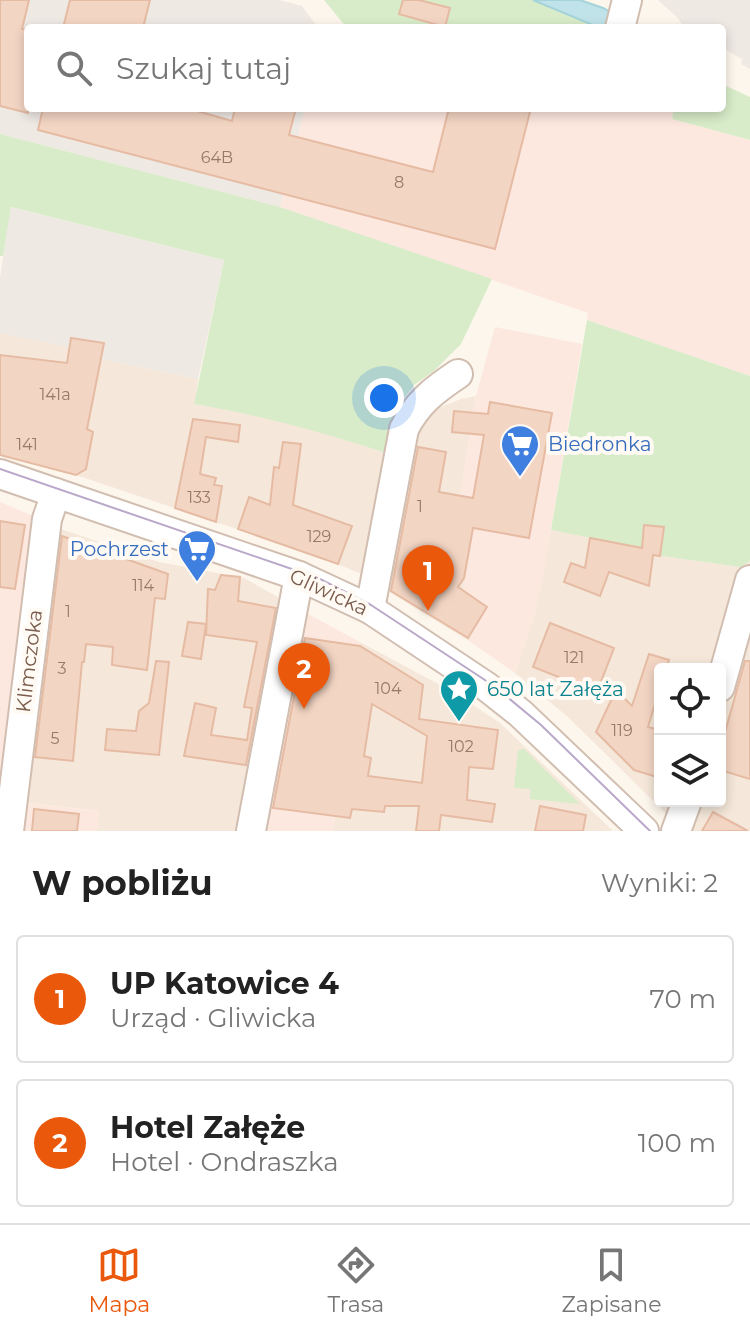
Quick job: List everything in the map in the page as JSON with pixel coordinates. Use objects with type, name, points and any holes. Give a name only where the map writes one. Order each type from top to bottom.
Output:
[{"type":"street","points":[[621,24],[627,0]]},
{"type":"street","points":[[370,609],[404,429],[423,400],[458,374]]},
{"type":"street","name":"Gliwicka","points":[[0,474],[299,576],[370,609],[487,687],[520,713],[644,831]]},
{"type":"street","name":"Klimczoka","points":[[9,831],[47,519],[56,493]]},
{"type":"street","points":[[251,831],[299,576]]},
{"type":"street","points":[[726,666],[750,580]]},
{"type":"street","points":[[676,831],[685,807]]},
{"type":"shaded area","points":[[0,0],[279,0],[302,6],[315,24],[24,24],[24,112],[304,112],[280,207],[0,134]]},
{"type":"shaded area","points":[[658,0],[750,0],[750,69],[741,64],[742,59],[726,50],[726,24],[682,24]]},
{"type":"shaded area","points":[[304,112],[673,112],[672,119],[750,140],[750,376],[587,320],[588,313],[280,207]]},
{"type":"shaded area","points":[[10,207],[224,260],[198,379],[101,359],[104,343],[75,338],[73,348],[0,333],[0,278]]},
{"type":"shaded area","points":[[495,327],[582,344],[545,566],[535,613],[515,673],[469,641],[488,606],[463,592],[472,539],[454,534],[476,396]]},
{"type":"shaded area","points":[[0,332],[73,345],[101,359],[198,379],[195,404],[303,426],[389,454],[364,575],[320,557],[76,475],[0,455]]},
{"type":"shaded area","points":[[476,396],[454,534],[472,538],[488,606],[469,641],[386,590],[408,438],[426,415],[461,399]]},
{"type":"shaded area","points":[[0,502],[43,520],[8,801],[99,811],[97,831],[0,831]]},
{"type":"shaded area","points":[[49,525],[159,562],[244,578],[290,604],[237,831],[97,831],[99,811],[20,802]]},
{"type":"shaded area","points":[[551,530],[642,548],[642,553],[740,567],[750,561],[750,831],[684,831],[660,807],[726,807],[726,663],[654,663],[654,802],[568,717],[515,673],[535,613]]},
{"type":"shaded area","points":[[297,608],[360,642],[333,831],[256,831]]},
{"type":"shaded area","points":[[360,642],[455,693],[500,723],[613,831],[333,831]]},
{"type":"green space","points":[[324,0],[533,0],[593,24],[344,24]]},
{"type":"green space","points":[[726,86],[750,97],[750,140],[672,119],[673,112],[726,112]]},
{"type":"green space","points":[[0,134],[280,207],[492,279],[461,344],[434,371],[414,385],[397,407],[389,454],[293,425],[194,404],[224,260],[11,207],[3,256],[0,256]]},
{"type":"green space","points":[[587,320],[750,376],[750,561],[740,567],[641,553],[641,548],[551,530]]},
{"type":"green space","points":[[521,749],[580,804],[530,799],[530,789],[514,788],[518,751]]},
{"type":"water","points":[[533,0],[580,0],[603,8],[632,24],[590,24]]},
{"type":"building","points":[[0,0],[29,0],[22,29],[24,112],[0,106]]},
{"type":"building","points":[[70,0],[150,0],[144,24],[64,24]]},
{"type":"building","points":[[403,0],[419,0],[450,8],[446,24],[399,14]]},
{"type":"building","points":[[42,112],[201,112],[232,121],[234,112],[295,112],[289,135],[433,172],[448,112],[530,112],[495,249],[38,130]]},
{"type":"building","points":[[71,338],[104,343],[87,429],[93,432],[86,469],[76,475],[0,455],[0,355],[67,363]]},
{"type":"building","points":[[490,402],[552,413],[529,538],[473,528],[464,578],[458,587],[487,607],[468,638],[391,591],[418,447],[446,452],[439,492],[473,498],[484,435],[452,432],[454,411],[488,414]]},
{"type":"building","points":[[193,419],[240,425],[238,442],[206,437],[200,474],[216,478],[214,485],[222,486],[216,522],[175,508]]},
{"type":"building","points":[[283,442],[301,444],[293,505],[352,526],[338,564],[238,529],[249,497],[270,505],[274,467],[279,468]]},
{"type":"building","points":[[0,521],[25,525],[15,589],[0,587]]},
{"type":"building","points":[[644,525],[664,527],[660,556],[653,555],[649,586],[609,572],[600,596],[564,582],[571,563],[585,568],[590,538],[642,548]]},
{"type":"building","points":[[62,536],[168,574],[165,599],[155,598],[147,670],[112,665],[113,647],[86,644],[73,761],[35,757]]},
{"type":"building","points":[[221,575],[240,577],[238,601],[276,608],[246,765],[184,756],[195,703],[216,708],[211,735],[247,740],[252,708],[244,707],[257,642],[206,635],[208,589],[215,590]]},
{"type":"building","points":[[188,622],[206,624],[201,659],[182,656]]},
{"type":"building","points":[[550,623],[614,648],[597,692],[533,667]]},
{"type":"building","points":[[305,638],[360,646],[423,685],[419,719],[498,730],[493,769],[469,767],[467,800],[495,804],[492,822],[441,815],[439,831],[416,831],[419,806],[385,806],[384,812],[352,809],[350,818],[273,808]],"holes":[[[372,704],[427,736],[422,783],[368,776],[371,758],[364,756]]]},
{"type":"building","points":[[649,654],[669,660],[668,663],[654,663],[654,707],[648,727],[654,728],[654,776],[634,770],[596,732],[616,690],[632,706]]},
{"type":"building","points":[[156,661],[169,662],[159,755],[105,750],[107,729],[136,731],[139,711],[149,703]]},
{"type":"building","points":[[745,661],[750,661],[750,779],[726,772],[726,729]]},
{"type":"building","points":[[540,806],[586,815],[583,831],[535,831]]},
{"type":"building","points":[[34,809],[79,814],[77,831],[32,831]]},
{"type":"building","points":[[713,812],[748,831],[702,831]]},
{"type":"tram line","points":[[0,469],[318,578],[371,605],[494,686],[541,725],[650,831]]},
{"type":"place","name":"Biedronka","points":[[520,478]]},
{"type":"place","name":"Pochrzest","points":[[197,583]]},
{"type":"place","name":"UP Katowice 4","points":[[428,611]]},
{"type":"place","name":"Hotel Załęże","points":[[304,709]]},
{"type":"place","name":"650 lat Załęża","points":[[459,723]]}]
